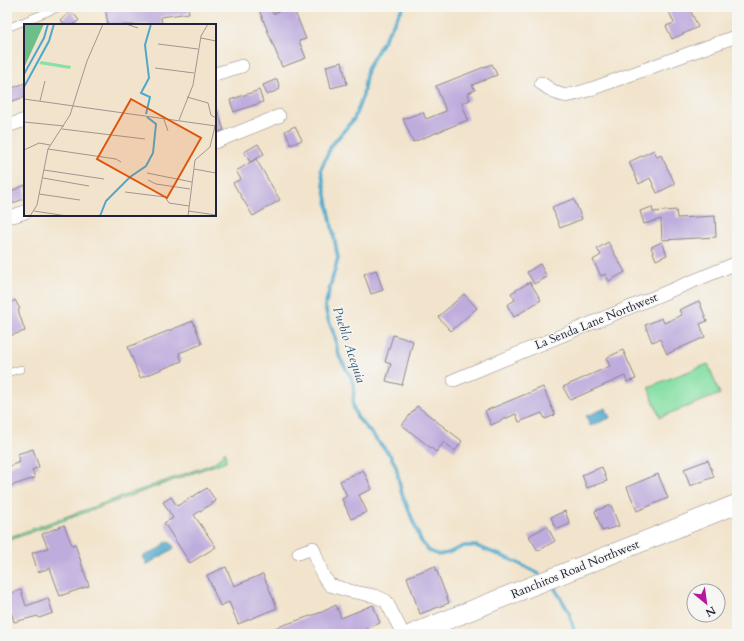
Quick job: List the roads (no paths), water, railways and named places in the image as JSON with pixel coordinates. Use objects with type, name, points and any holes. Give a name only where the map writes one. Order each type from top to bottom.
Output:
[{"type":"street","points":[[541,83],[555,93],[567,96],[591,89],[737,36]]},
{"type":"street","points":[[216,74],[242,66]]},
{"type":"street","points":[[216,142],[279,116]]},
{"type":"street","points":[[7,126],[24,120]]},
{"type":"street","points":[[7,215],[13,216],[24,212]]},
{"type":"street","name":"La Senda Lane Northwest","points":[[454,380],[737,263]]},
{"type":"street","name":"Ranchitos Road Northwest","points":[[412,634],[737,504]]},
{"type":"street","points":[[299,554],[312,548],[323,576],[330,585],[375,596],[386,601],[403,634]]},
{"type":"lane","points":[[7,28],[60,7]]},
{"type":"lane","points":[[7,373],[21,369]]},
{"type":"water","points":[[606,408],[610,418],[590,426],[586,416]]},
{"type":"water","points":[[167,541],[174,547],[173,549],[146,565],[146,561],[142,557],[161,548]]},
{"type":"waterway","name":"Pueblo Acequia","points":[[403,7],[367,69],[363,95],[354,119],[331,146],[321,169],[338,258],[325,306],[328,319],[335,336],[340,358],[351,377],[354,387],[353,406],[357,417],[390,455],[396,466],[401,491],[421,541],[428,550],[438,555],[448,553],[464,546],[476,546],[512,560],[539,574]]},
{"type":"waterway","name":"Pueblo Acequia","points":[[554,587],[569,612],[575,634]]}]
